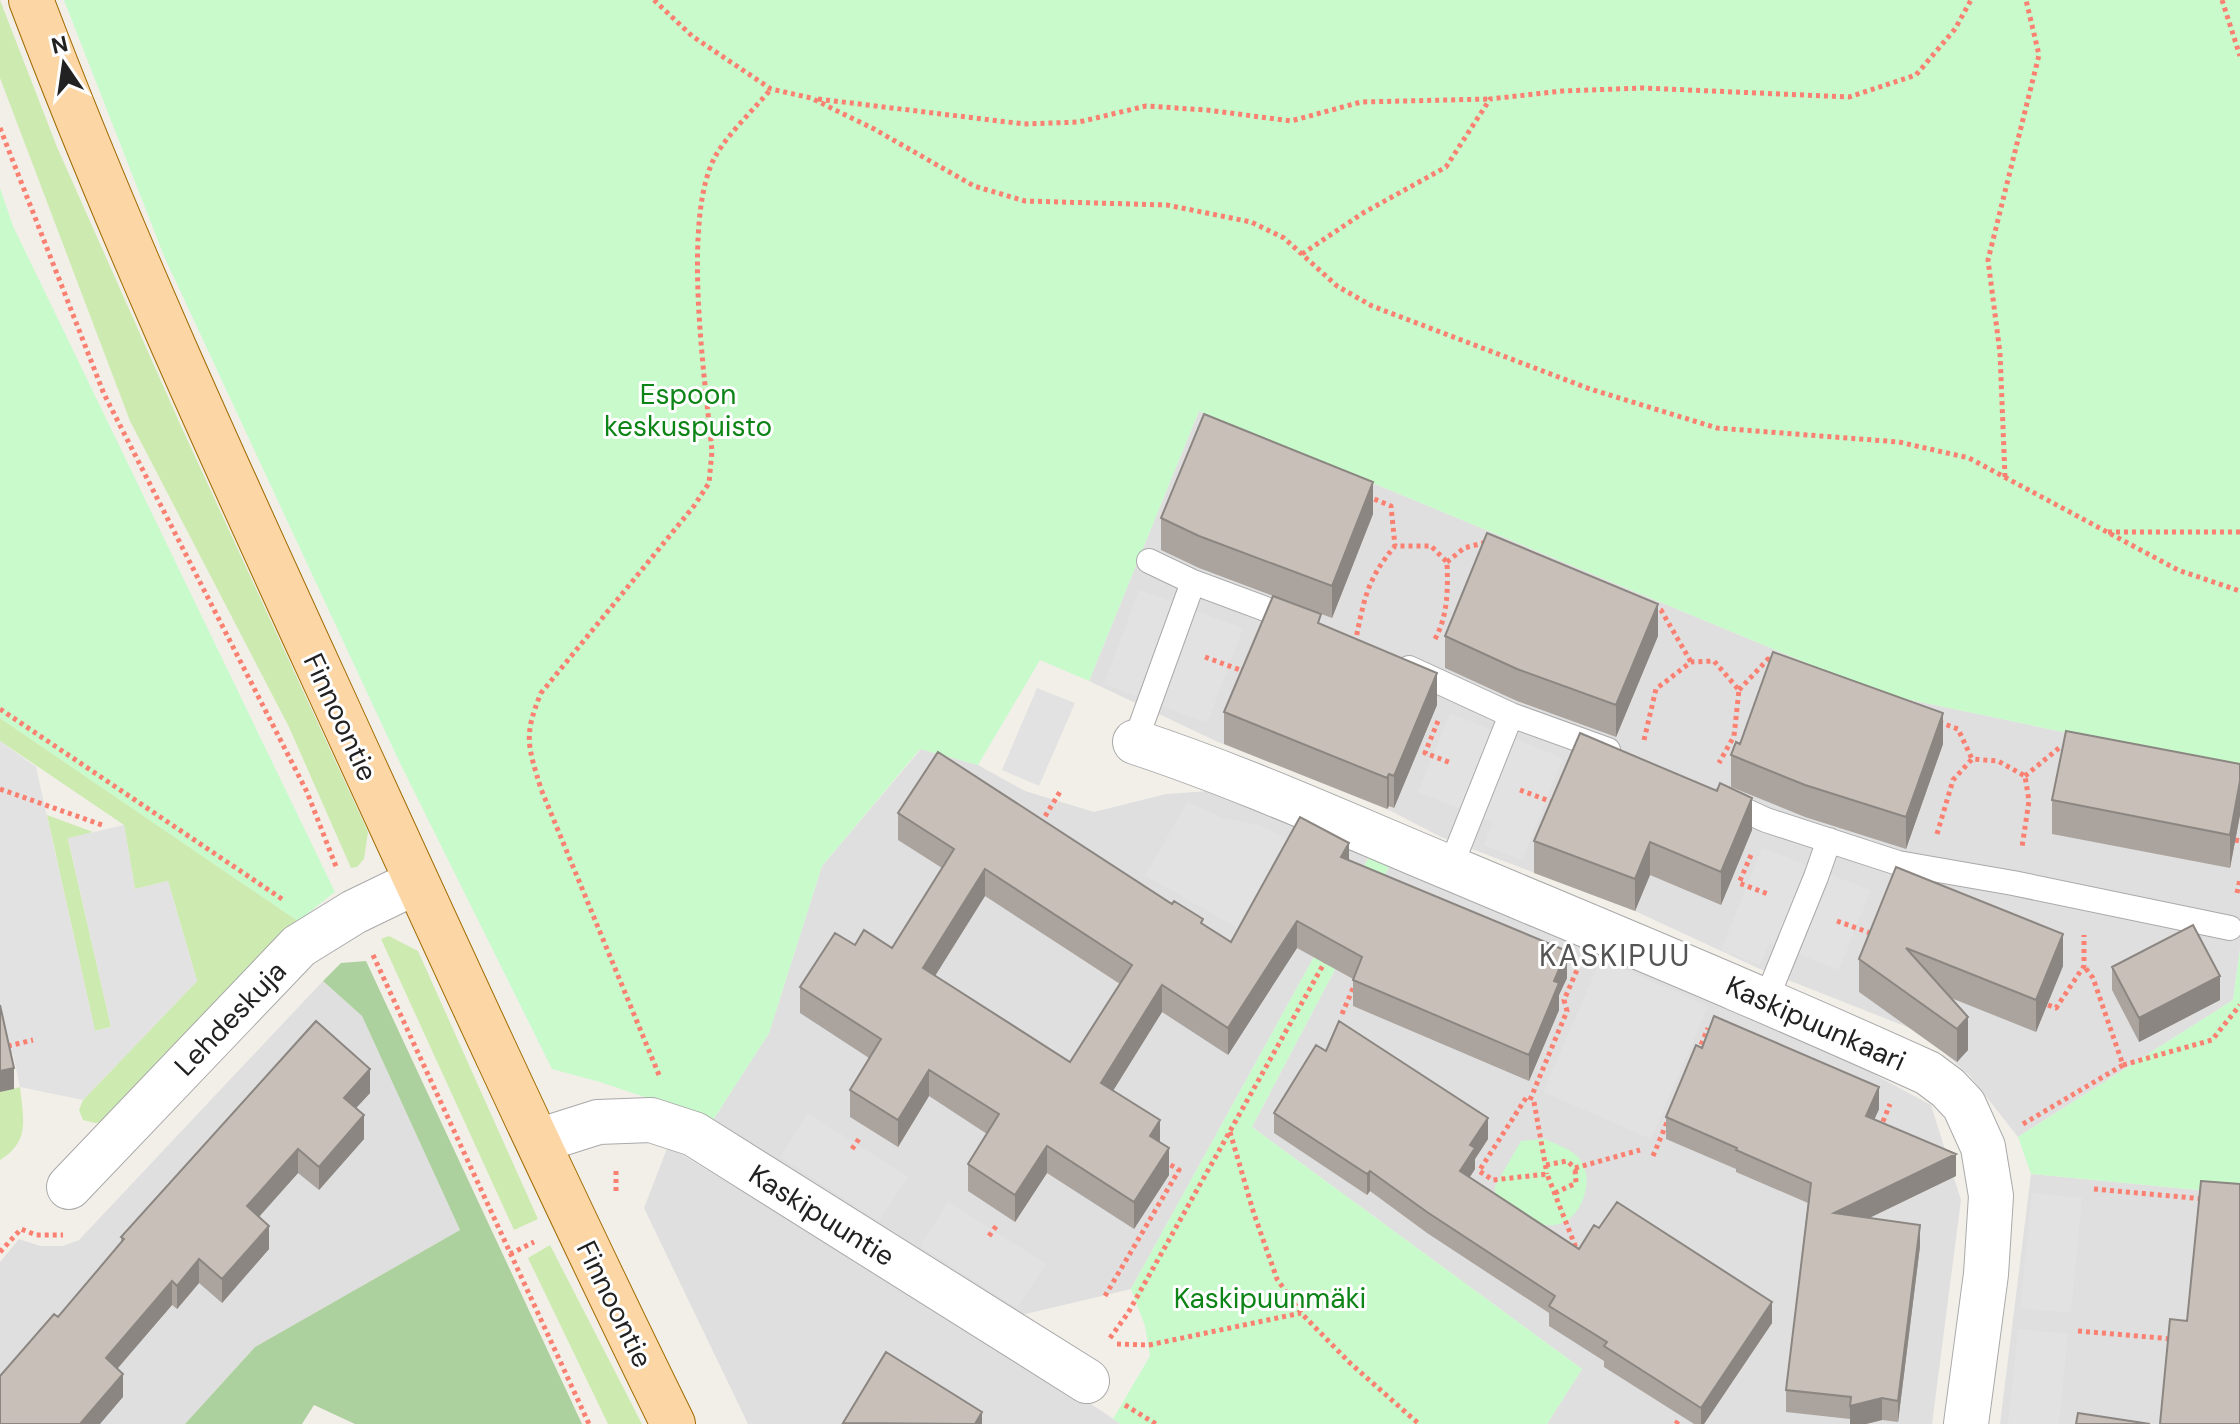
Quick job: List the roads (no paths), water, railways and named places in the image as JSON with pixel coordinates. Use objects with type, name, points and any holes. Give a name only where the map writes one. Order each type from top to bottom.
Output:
[{"type":"main road","name":"Finnoontie","points":[[31,0],[65,89],[212,435],[594,1264],[673,1424]]},
{"type":"street","name":"Kaskipuunkaari","points":[[1135,742],[1195,762],[1747,992],[1928,1073],[1948,1088],[1964,1105],[1983,1147],[1991,1196],[1986,1274],[1966,1424]]},
{"type":"street","name":"Lehdeskuja","points":[[69,1187],[299,946],[340,920],[416,882]]},
{"type":"street","name":"Kaskipuuntie","points":[[538,1141],[598,1122],[651,1120],[694,1134],[1096,1362]]},
{"type":"lane","points":[[1149,561],[1193,582],[1355,643]]},
{"type":"lane","points":[[1135,742],[1193,582]]},
{"type":"lane","points":[[1392,660],[1511,715],[1639,761]]},
{"type":"lane","points":[[1450,868],[1511,715]]},
{"type":"lane","points":[[1703,792],[1766,820],[1898,863],[2013,883],[2230,928]]},
{"type":"lane","points":[[1747,992],[1804,907],[1829,840]]},
{"type":"district","name":"KASKIPUU","points":[[1615,956]]},
{"type":"park label","name":"Espoon keskuspuisto","points":[[688,410]]},
{"type":"park label","name":"Kaskipuunmäki","points":[[1270,1298]]}]
